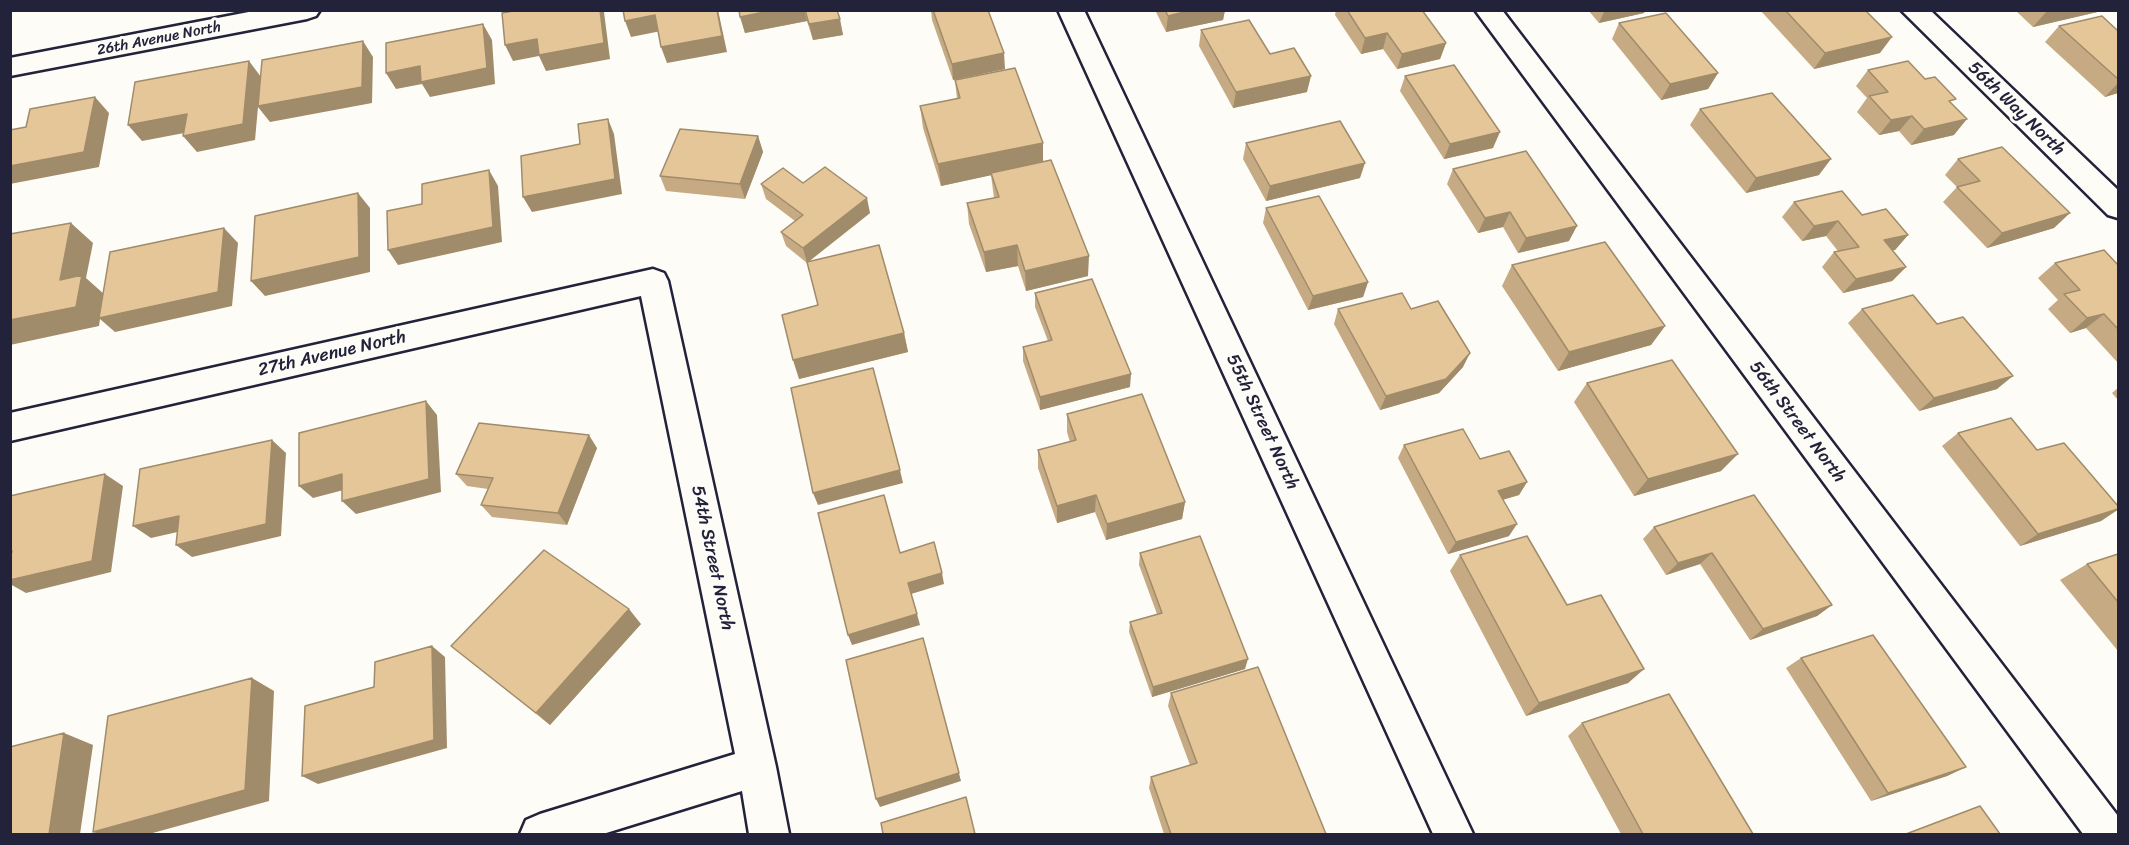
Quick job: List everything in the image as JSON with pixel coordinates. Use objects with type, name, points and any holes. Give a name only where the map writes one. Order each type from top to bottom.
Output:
[{"type":"street","name":"26th Avenue North","points":[[10,67],[307,10]]},
{"type":"street","name":"55th Street North","points":[[1071,10],[1453,834]]},
{"type":"street","name":"56th Street North","points":[[1488,10],[2107,834]]},
{"type":"street","name":"56th Way North","points":[[1914,10],[2118,207]]},
{"type":"street","name":"27th Avenue North","points":[[10,427],[652,282]]},
{"type":"street","name":"54th Street North","points":[[652,282],[757,767],[769,834]]},
{"type":"street","points":[[540,834],[757,767]]},
{"type":"building","points":[[519,10],[600,10],[604,43],[539,55],[537,39],[505,45],[502,13]]},
{"type":"building","points":[[623,10],[717,10],[722,36],[661,47],[655,15],[625,21]]},
{"type":"building","points":[[739,10],[774,10],[740,17]]},
{"type":"building","points":[[805,10],[837,10],[840,19],[809,24]]},
{"type":"building","points":[[933,10],[988,10],[1004,53],[952,64]]},
{"type":"building","points":[[1165,10],[1192,10],[1168,16]]},
{"type":"building","points":[[1347,10],[1422,10],[1446,43],[1402,54],[1387,33],[1365,38]]},
{"type":"building","points":[[1785,10],[1865,10],[1892,37],[1825,53]]},
{"type":"building","points":[[1666,13],[1718,73],[1670,84],[1619,23]]},
{"type":"building","points":[[2102,16],[2118,31],[2118,79],[2059,26]]},
{"type":"building","points":[[1249,20],[1270,54],[1294,48],[1311,76],[1236,92],[1201,30]]},
{"type":"building","points":[[483,24],[487,68],[421,82],[420,66],[386,73],[386,43]]},
{"type":"building","points":[[363,41],[362,87],[258,106],[262,60]]},
{"type":"building","points":[[249,61],[243,124],[183,136],[187,114],[128,125],[135,82]]},
{"type":"building","points":[[1908,61],[1925,79],[1935,77],[1956,99],[1949,101],[1967,119],[1924,129],[1912,116],[1891,120],[1869,96],[1888,92],[1868,70]]},
{"type":"building","points":[[1454,65],[1500,132],[1450,144],[1405,76]]},
{"type":"building","points":[[1015,68],[1043,143],[938,164],[920,106],[960,98],[955,80]]},
{"type":"building","points":[[1772,93],[1831,159],[1756,178],[1700,109]]},
{"type":"building","points":[[95,97],[84,152],[10,166],[10,130],[26,127],[30,109]]},
{"type":"building","points":[[608,119],[615,179],[523,197],[521,156],[580,144],[578,124]]},
{"type":"building","points":[[1340,121],[1365,163],[1270,186],[1246,143]]},
{"type":"building","points":[[680,129],[758,136],[740,184],[660,176]]},
{"type":"building","points":[[2002,147],[2070,213],[2002,233],[1957,187],[1980,181],[1958,159]]},
{"type":"building","points":[[1526,151],[1577,226],[1526,238],[1510,212],[1485,218],[1453,169]]},
{"type":"building","points":[[1051,160],[1089,256],[1025,271],[1017,245],[984,252],[967,203],[999,197],[991,173]]},
{"type":"building","points":[[825,167],[867,198],[803,248],[781,232],[803,215],[761,184],[783,168],[803,183]]},
{"type":"building","points":[[489,170],[493,227],[388,250],[387,211],[422,204],[422,184]]},
{"type":"building","points":[[1842,191],[1862,215],[1886,209],[1908,235],[1884,240],[1906,267],[1856,279],[1834,252],[1859,247],[1838,221],[1814,226],[1794,202]]},
{"type":"building","points":[[358,193],[359,257],[251,281],[255,216]]},
{"type":"building","points":[[1319,196],[1368,282],[1313,296],[1266,208]]},
{"type":"building","points":[[71,223],[60,280],[82,275],[76,307],[10,320],[10,234]]},
{"type":"building","points":[[224,228],[218,292],[99,318],[110,252]]},
{"type":"building","points":[[1605,242],[1665,326],[1569,352],[1512,265]]},
{"type":"building","points":[[879,245],[904,333],[793,360],[782,315],[818,305],[807,262]]},
{"type":"building","points":[[2104,250],[2118,265],[2118,329],[2104,314],[2087,318],[2064,294],[2080,290],[2055,263]]},
{"type":"building","points":[[1092,279],[1131,374],[1040,397],[1023,347],[1052,340],[1035,293]]},
{"type":"building","points":[[1402,293],[1411,309],[1438,301],[1470,353],[1446,379],[1386,396],[1338,309]]},
{"type":"building","points":[[1913,295],[1937,324],[1963,317],[2013,376],[1934,398],[1862,309]]},
{"type":"building","points":[[1672,360],[1738,454],[1648,479],[1587,383]]},
{"type":"building","points":[[873,368],[900,470],[813,493],[791,388]]},
{"type":"building","points":[[1142,394],[1185,502],[1107,524],[1096,495],[1057,506],[1038,450],[1076,440],[1067,414]]},
{"type":"building","points":[[426,401],[429,479],[342,501],[342,474],[299,486],[299,433]]},
{"type":"building","points":[[2011,418],[2037,450],[2064,443],[2118,506],[2118,509],[2038,534],[1958,433]]},
{"type":"building","points":[[479,423],[589,435],[558,513],[481,505],[493,478],[456,474]]},
{"type":"building","points":[[1463,429],[1480,459],[1509,451],[1527,482],[1498,491],[1517,524],[1456,542],[1404,445]]},
{"type":"building","points":[[272,440],[266,524],[176,545],[179,516],[133,526],[140,469]]},
{"type":"building","points":[[105,474],[92,561],[10,580],[12,551],[10,551],[10,496]]},
{"type":"building","points":[[884,495],[900,553],[934,542],[942,573],[908,583],[917,614],[848,635],[818,513]]},
{"type":"building","points":[[1754,495],[1832,605],[1763,629],[1712,553],[1678,563],[1654,527]]},
{"type":"building","points":[[1200,536],[1248,659],[1153,687],[1130,622],[1162,613],[1140,553]]},
{"type":"building","points":[[1527,536],[1567,605],[1601,595],[1644,669],[1539,703],[1460,555]]},
{"type":"building","points":[[544,550],[629,609],[536,713],[451,646]]},
{"type":"building","points":[[2118,554],[2118,602],[2087,564]]},
{"type":"building","points":[[1873,635],[1966,767],[1888,793],[1801,658]]},
{"type":"building","points":[[923,638],[959,773],[876,799],[846,660]]},
{"type":"building","points":[[432,646],[434,740],[302,776],[305,706],[374,687],[375,662]]},
{"type":"building","points":[[1258,667],[1326,834],[1171,834],[1151,777],[1197,763],[1171,693]]},
{"type":"building","points":[[252,678],[245,790],[93,832],[108,716]]},
{"type":"building","points":[[1669,694],[1753,834],[1643,834],[1582,723]]},
{"type":"building","points":[[64,733],[49,834],[10,834],[10,747]]},
{"type":"building","points":[[966,797],[975,834],[883,834],[881,823]]},
{"type":"building","points":[[1980,806],[2000,834],[1906,834]]}]
